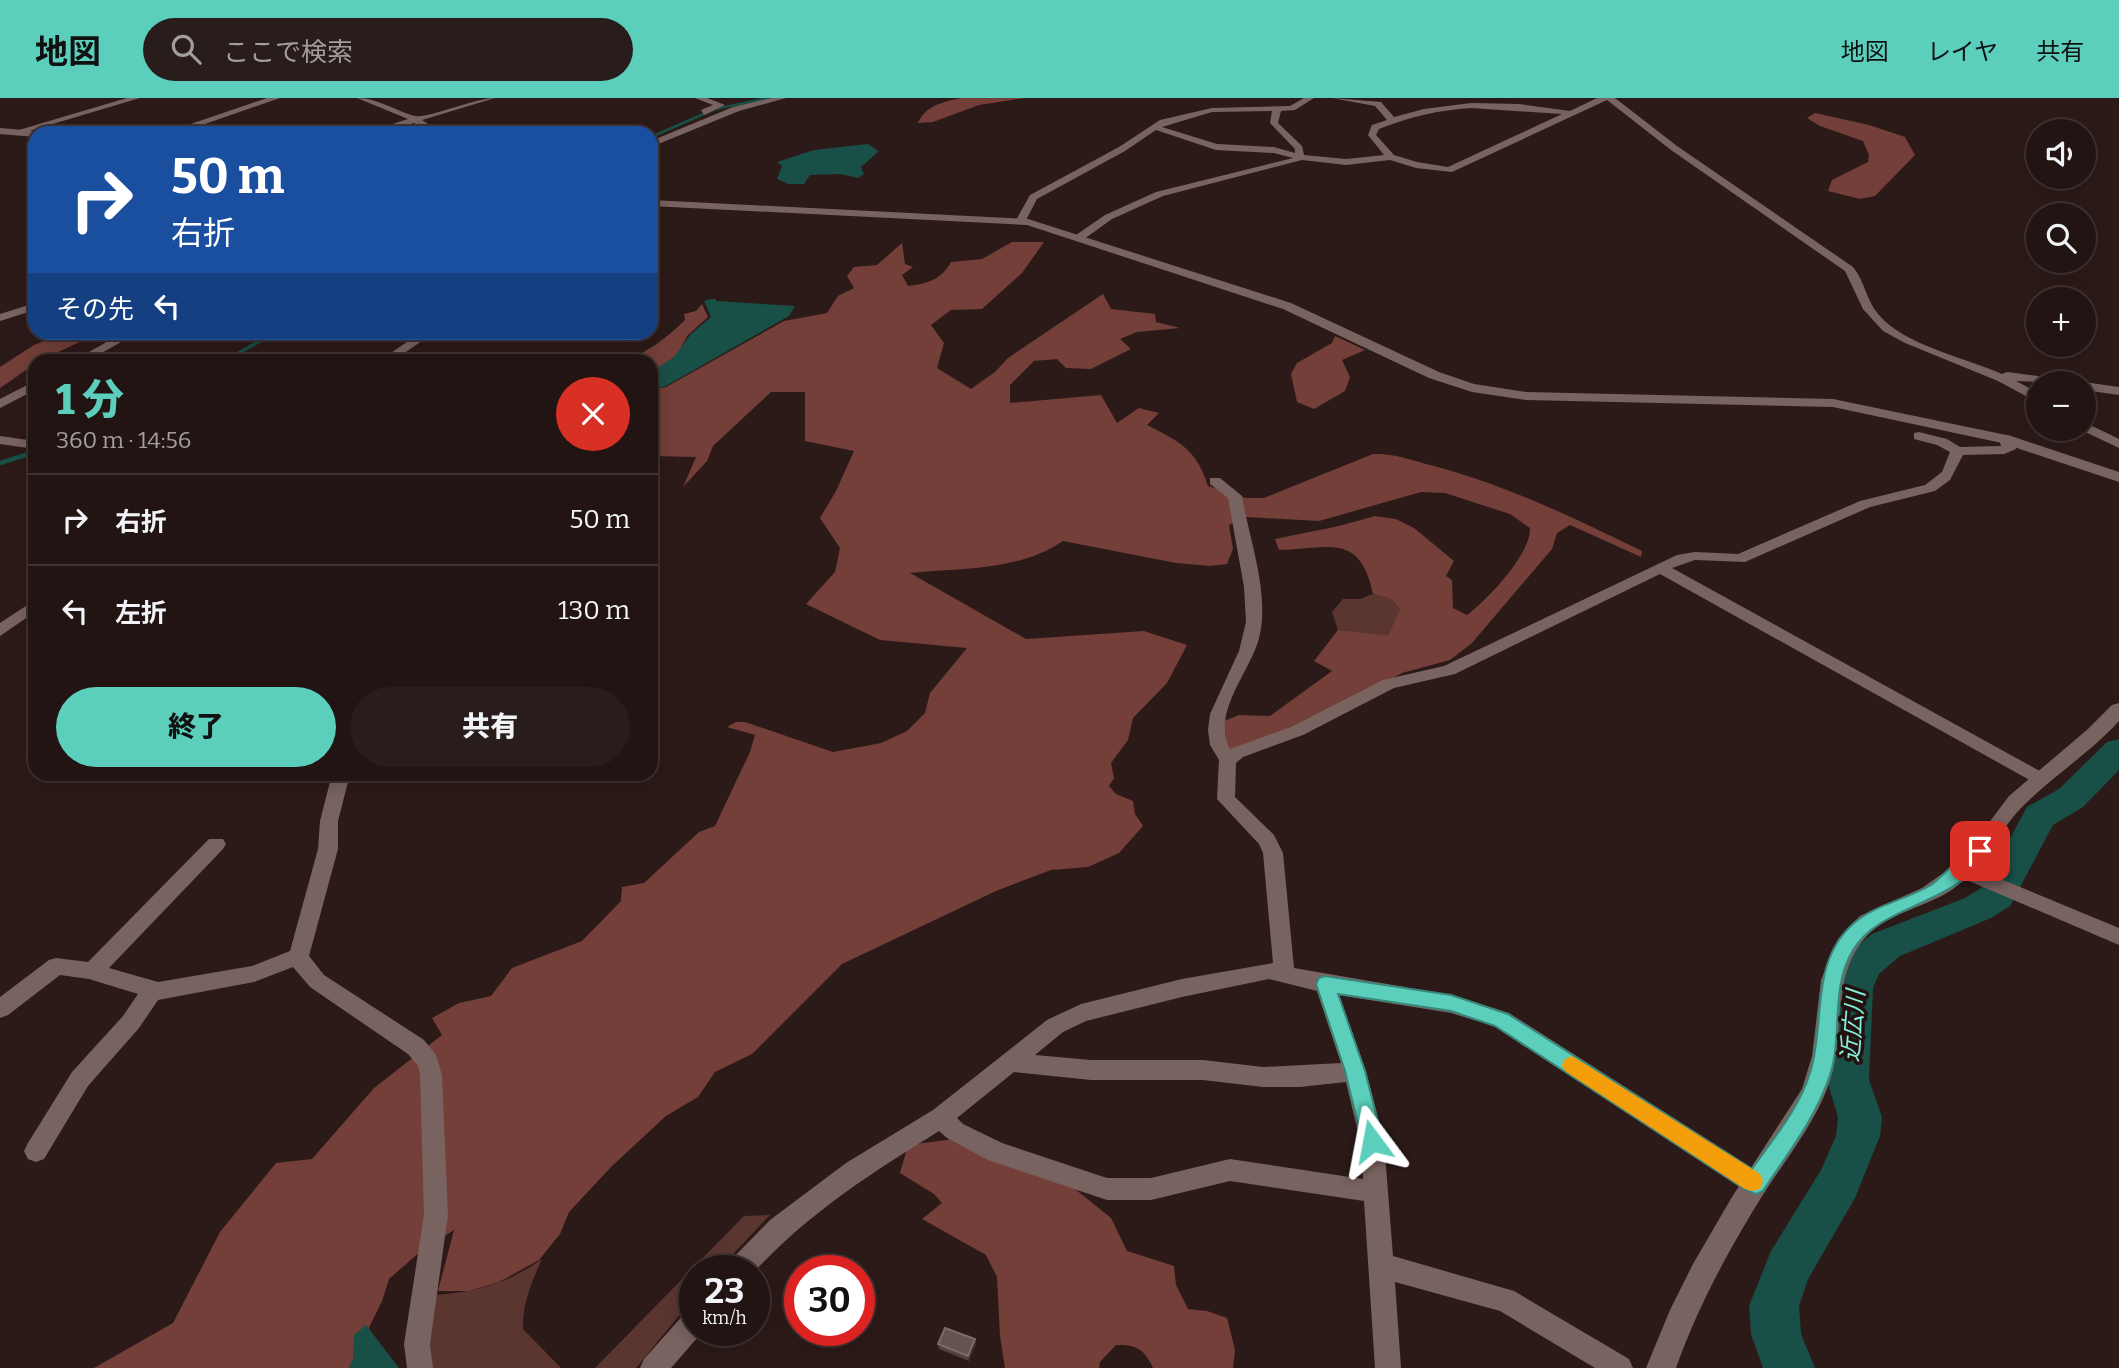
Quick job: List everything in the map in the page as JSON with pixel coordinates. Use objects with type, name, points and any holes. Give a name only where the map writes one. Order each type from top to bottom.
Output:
[{"type":"street","points":[[37,126],[136,98]]},
{"type":"street","points":[[190,126],[276,98]]},
{"type":"street","points":[[361,98],[426,126]]},
{"type":"street","points":[[392,126],[491,98]]},
{"type":"street","points":[[658,130],[721,104],[699,98]]},
{"type":"street","points":[[658,141],[736,109],[782,98]]},
{"type":"street","points":[[1210,98],[1212,110]]},
{"type":"street","points":[[1021,220],[1033,197],[1157,128],[1163,122],[1212,110],[1296,107],[1310,98]]},
{"type":"street","points":[[1336,98],[1378,104],[1392,120]]},
{"type":"street","points":[[1157,128],[1216,147],[1281,151],[1300,158],[1340,163],[1391,157],[1437,169],[1452,170],[1604,98]]},
{"type":"street","points":[[1610,98],[1674,148],[1849,268],[1855,275],[1867,308],[1886,328],[2026,391]]},
{"type":"street","points":[[1391,157],[1371,135],[1375,127],[1436,108],[1465,104],[1499,104],[1570,113]]},
{"type":"street","points":[[1277,109],[1273,121],[1299,148],[1300,158]]},
{"type":"street","points":[[16,132],[28,129]]},
{"type":"street","points":[[0,131],[28,133]]},
{"type":"street","points":[[1080,237],[1110,214],[1180,188],[1211,179],[1272,169],[1300,158]]},
{"type":"street","points":[[658,203],[767,211],[1021,220],[1287,306],[1434,376],[1472,388],[1526,396],[1819,402],[2006,439],[2119,477]]},
{"type":"street","points":[[0,318],[28,308]]},
{"type":"street","points":[[93,354],[119,340]]},
{"type":"street","points":[[396,354],[418,340]]},
{"type":"street","points":[[1990,373],[2026,378]]},
{"type":"street","points":[[2096,388],[2119,391]]},
{"type":"street","points":[[0,404],[28,389]]},
{"type":"street","points":[[2096,432],[2119,444]]},
{"type":"street","points":[[1919,436],[1942,442],[1957,451],[2009,449],[2006,439]]},
{"type":"street","points":[[0,440],[28,444]]},
{"type":"street","points":[[1228,760],[1237,753],[1297,731],[1389,684],[1449,670],[1609,591],[1689,556],[1740,559],[1865,504],[1940,484],[1950,473],[1957,451]]},
{"type":"street","points":[[1215,481],[1235,496],[1254,607],[1253,633],[1216,724],[1216,741],[1228,760],[1226,799],[1272,846],[1284,974]]},
{"type":"street","points":[[1662,569],[2040,779]]},
{"type":"street","points":[[0,631],[28,610]]},
{"type":"street","points":[[1661,1368],[1687,1304],[1756,1184],[1807,1105],[1820,1075],[1827,1046],[1830,985],[1847,944],[1861,928],[1881,914],[1971,874],[1980,851],[2013,803],[2101,729],[2119,709]]},
{"type":"street","points":[[339,781],[329,821],[328,849],[298,956],[301,964],[317,981],[416,1047],[428,1062],[431,1075],[436,1215],[417,1344],[420,1368]]},
{"type":"street","points":[[92,972],[216,845]]},
{"type":"street","points":[[1971,874],[2119,937]]},
{"type":"street","points":[[0,1009],[55,967],[92,972],[152,991],[168,991],[240,977],[298,956]]},
{"type":"street","points":[[753,1255],[779,1228],[854,1171],[941,1117],[1055,1026],[1081,1013],[1259,971],[1451,1003],[1501,1019],[1756,1184]]},
{"type":"street","points":[[1325,984],[1355,1071],[1372,1141],[1383,1266],[1388,1368]]},
{"type":"street","points":[[36,1151],[80,1079],[131,1022],[152,991]]},
{"type":"street","points":[[1009,1062],[1091,1070],[1203,1070],[1263,1077],[1300,1077],[1355,1071]]},
{"type":"street","points":[[941,1117],[956,1131],[996,1152],[1107,1189],[1151,1189],[1230,1170],[1377,1192]]},
{"type":"street","points":[[1383,1266],[1505,1300],[1620,1368]]},
{"type":"street","points":[[653,1368],[679,1339]]},
{"type":"shaded area","points":[[961,98],[1025,98],[979,105],[933,122],[918,123],[930,108]]},
{"type":"shaded area","points":[[1815,113],[1869,125],[1905,137],[1915,155],[1875,196],[1860,199],[1828,191],[1832,180],[1868,162],[1869,155],[1863,141],[1820,126],[1807,118]]},
{"type":"shaded area","points":[[1012,242],[1044,242],[1022,273],[982,309],[951,310],[931,325],[944,343],[937,368],[971,389],[995,372],[1008,358],[1103,294],[1111,309],[1155,314],[1156,322],[1180,328],[1137,332],[1120,339],[1131,349],[1091,369],[1066,368],[1057,359],[1034,361],[1010,385],[1010,403],[1101,395],[1117,423],[1139,408],[1159,413],[1147,425],[1177,442],[1192,455],[1208,486],[1246,498],[1264,498],[1373,454],[1400,457],[1482,481],[1536,502],[1642,551],[1641,557],[1570,525],[1557,533],[1552,549],[1472,643],[1450,660],[1402,673],[1342,706],[1274,736],[1227,751],[1224,721],[1239,715],[1270,716],[1332,671],[1314,661],[1338,630],[1388,635],[1400,609],[1391,599],[1373,594],[1360,561],[1351,553],[1341,548],[1328,547],[1279,550],[1275,539],[1375,516],[1396,519],[1414,528],[1454,561],[1446,576],[1452,580],[1453,608],[1467,615],[1486,598],[1516,563],[1524,550],[1530,528],[1510,514],[1445,493],[1421,492],[1319,521],[1247,517],[1229,525],[1233,549],[1227,564],[1210,566],[1176,563],[1063,541],[1046,551],[1009,563],[910,573],[1026,639],[1144,631],[1187,645],[1167,683],[1133,718],[1128,740],[1111,763],[1114,778],[1109,786],[1116,794],[1133,801],[1135,814],[1143,826],[1119,853],[1088,867],[1051,870],[996,891],[842,964],[752,1054],[715,1072],[698,1097],[666,1116],[612,1166],[569,1212],[560,1234],[539,1260],[499,1282],[469,1291],[438,1291],[454,1230],[421,1251],[389,1279],[382,1301],[349,1368],[94,1368],[173,1323],[220,1232],[276,1163],[312,1159],[374,1088],[442,1035],[432,1018],[459,1003],[491,996],[512,968],[582,941],[621,901],[622,887],[644,883],[699,832],[715,826],[750,752],[755,735],[727,727],[736,722],[745,722],[833,752],[881,743],[907,731],[925,713],[930,693],[967,648],[880,640],[806,604],[835,572],[840,548],[820,518],[854,451],[805,441],[805,392],[771,392],[713,446],[707,461],[683,487],[696,457],[658,456],[658,389],[666,387],[784,321],[827,313],[838,296],[854,288],[847,276],[854,267],[877,265],[902,243],[905,264],[913,267],[902,275],[908,286],[933,280],[943,273],[951,262],[982,259]]},
{"type":"shaded area","points":[[702,304],[708,317],[688,335],[676,356],[658,369],[658,354],[640,354],[672,332],[685,320],[684,314],[696,311]]},
{"type":"shaded area","points":[[1335,336],[1365,350],[1342,360],[1350,377],[1345,391],[1314,409],[1297,402],[1291,374],[1297,363],[1332,343]]},
{"type":"shaded area","points":[[47,340],[84,340],[54,354],[28,354],[28,369],[0,388],[0,367]]},
{"type":"shaded area","points":[[1373,594],[1391,599],[1400,609],[1388,635],[1338,630],[1332,612],[1343,599],[1360,599]]},
{"type":"shaded area","points":[[962,1138],[1075,1189],[1111,1218],[1127,1251],[1174,1266],[1176,1285],[1188,1309],[1207,1311],[1227,1318],[1235,1350],[1233,1368],[1153,1368],[1147,1356],[1139,1349],[1116,1345],[1100,1362],[1099,1368],[1005,1368],[1000,1336],[997,1277],[986,1255],[922,1219],[942,1203],[934,1194],[900,1173],[908,1145]]},
{"type":"shaded area","points":[[770,1215],[732,1255],[706,1255],[744,1216]]},
{"type":"shaded area","points":[[542,1259],[526,1301],[523,1329],[561,1368],[432,1368],[429,1327],[433,1295],[463,1292],[490,1285],[517,1274]]},
{"type":"shaded area","points":[[679,1282],[679,1316],[636,1368],[595,1368]]},
{"type":"water","points":[[868,144],[879,151],[861,167],[864,174],[858,178],[841,174],[810,175],[804,184],[788,184],[777,179],[782,166],[777,162],[814,150]]},
{"type":"water","points":[[716,299],[795,306],[789,316],[658,388],[658,367],[674,357],[691,334],[711,317],[704,301]]},
{"type":"water","points":[[366,1325],[399,1368],[349,1368],[353,1358],[354,1335]]},
{"type":"building","points":[[945,1328],[975,1339],[968,1356],[938,1344]]},
{"type":"waterway","points":[[658,134],[715,109],[769,98]]},
{"type":"waterway","points":[[237,354],[262,340]]},
{"type":"waterway","points":[[0,463],[28,454]]},
{"type":"waterway","name":"近広川","points":[[1789,1368],[1776,1334],[1774,1306],[1788,1268],[1839,1183],[1858,1136],[1860,1117],[1848,1080],[1853,988],[1863,964],[1886,945],[1978,908],[1997,896],[2040,816],[2071,798],[2119,750]]},
{"type":"slow traffic","points":[[1572,1065],[1752,1181]]},
{"type":"route","points":[[1372,1141],[1355,1071],[1340,1021],[1325,984],[1451,1003],[1501,1019],[1756,1184],[1791,1133],[1820,1075],[1827,1046],[1830,985],[1847,944],[1861,928],[1881,914],[1936,890],[1962,870],[1980,851]]}]
